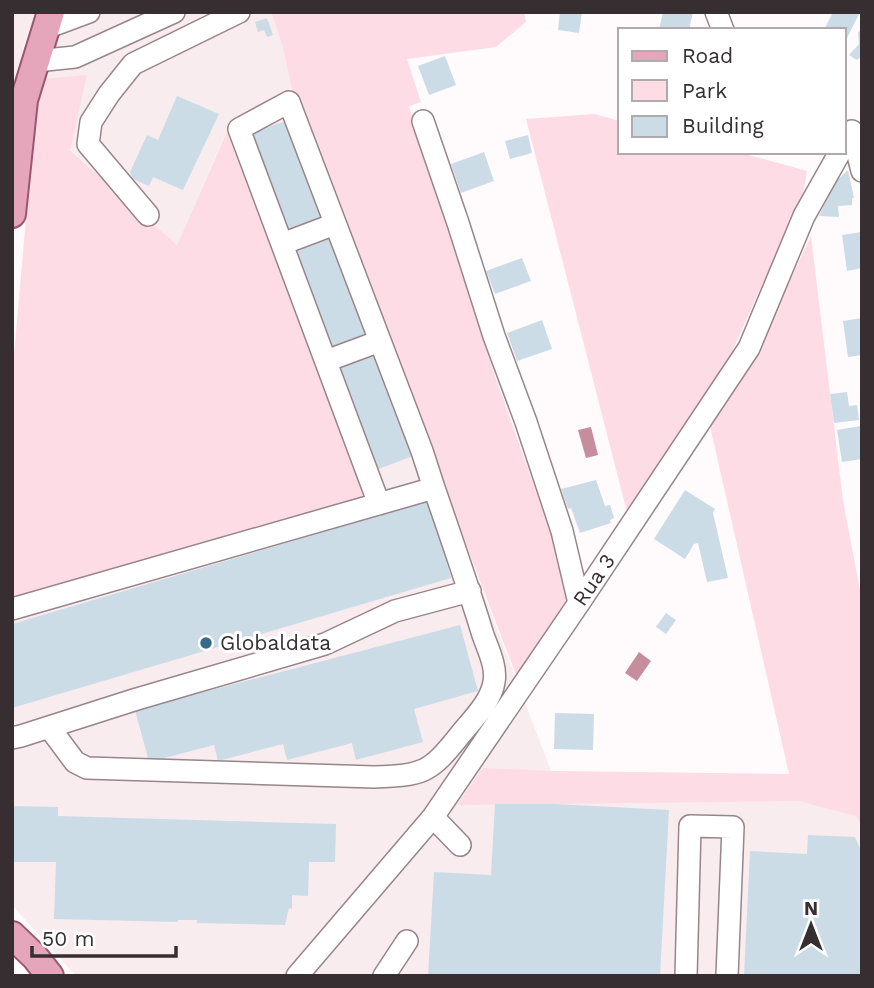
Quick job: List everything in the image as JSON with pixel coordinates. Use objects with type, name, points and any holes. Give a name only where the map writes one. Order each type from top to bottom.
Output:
[{"type":"main road","points":[[12,214],[16,128],[48,20]]},
{"type":"main road","points":[[12,935],[50,976]]},
{"type":"street","points":[[48,20],[89,12]]},
{"type":"street","points":[[36,61],[75,57],[174,12]]},
{"type":"street","points":[[148,215],[88,144],[91,122],[133,64],[239,12]]},
{"type":"street","points":[[49,727],[75,762],[88,768],[402,776],[422,772],[443,757],[491,692],[495,673],[470,591],[380,341],[289,102],[239,129],[379,504]]},
{"type":"street","points":[[423,121],[562,531],[579,603]]},
{"type":"street","points":[[851,135],[862,171]]},
{"type":"street","name":"Rua 3","points":[[297,976],[433,817],[749,348],[804,216],[839,154]]},
{"type":"street","points":[[282,244],[335,224]]},
{"type":"street","points":[[326,361],[380,341]]},
{"type":"street","points":[[12,609],[434,488]]},
{"type":"street","points":[[12,738],[325,643],[395,611],[470,591]]},
{"type":"street","points":[[433,817],[460,845]]},
{"type":"street","points":[[686,976],[690,826],[733,827],[727,976]]},
{"type":"street","points":[[384,976],[407,941]]},
{"type":"shaded area","points":[[12,12],[36,12],[24,45],[12,118]]},
{"type":"shaded area","points":[[64,12],[271,12],[283,48],[292,90],[551,771],[789,774],[856,816],[862,827],[862,976],[76,976],[12,905],[12,601],[44,594],[229,126],[177,245],[70,149],[43,79]]},
{"type":"shaded area","points":[[591,427],[598,455],[586,458],[578,430]]},
{"type":"shaded area","points":[[639,652],[651,661],[637,681],[625,673]]},
{"type":"green space","points":[[271,12],[524,12],[526,22],[496,47],[407,59],[421,102],[409,106],[418,139],[496,379],[567,578],[568,599],[516,675],[292,90],[283,48]]},
{"type":"green space","points":[[87,75],[70,150],[177,245],[230,125],[369,498],[12,601],[12,377],[35,117],[43,79]]},
{"type":"green space","points":[[594,114],[618,120],[618,154],[745,154],[807,171],[803,194],[730,356],[628,516],[526,119]]},
{"type":"green space","points":[[811,236],[843,501],[862,601],[862,827],[856,816],[799,801],[457,805],[483,768],[789,774],[710,426],[755,353]]},
{"type":"building","points":[[560,12],[582,12],[579,33],[558,30]]},
{"type":"building","points":[[663,12],[693,12],[689,28],[659,28]]},
{"type":"building","points":[[833,12],[860,12],[846,40],[846,28],[825,28]]},
{"type":"building","points":[[267,18],[273,35],[267,37],[264,30],[258,32],[255,22]]},
{"type":"building","points":[[862,28],[862,56],[857,60],[849,55],[859,44],[858,33]]},
{"type":"building","points":[[445,56],[456,85],[429,95],[418,66]]},
{"type":"building","points":[[177,96],[219,114],[183,190],[153,177],[149,186],[133,179],[130,172],[147,135],[158,140]]},
{"type":"building","points":[[288,120],[324,221],[286,235],[248,134]]},
{"type":"building","points":[[528,135],[532,153],[510,159],[505,141]]},
{"type":"building","points":[[484,152],[494,181],[461,193],[451,164]]},
{"type":"building","points":[[848,170],[854,198],[852,205],[838,206],[839,217],[819,216],[835,182]]},
{"type":"building","points":[[862,232],[862,268],[847,271],[842,235]]},
{"type":"building","points":[[332,238],[369,337],[329,352],[292,253]]},
{"type":"building","points":[[522,258],[531,281],[495,294],[486,271]]},
{"type":"building","points":[[862,318],[862,355],[848,357],[843,321]]},
{"type":"building","points":[[542,320],[552,349],[517,361],[507,333]]},
{"type":"building","points":[[376,355],[413,456],[373,471],[335,370]]},
{"type":"building","points":[[847,392],[849,406],[857,405],[859,420],[834,423],[830,394]]},
{"type":"building","points":[[861,426],[862,459],[842,462],[837,430]]},
{"type":"building","points":[[596,480],[605,506],[610,505],[614,518],[610,520],[611,523],[580,533],[561,489]]},
{"type":"building","points":[[685,490],[715,509],[713,513],[728,578],[707,582],[698,543],[694,544],[685,559],[654,539]]},
{"type":"building","points":[[429,501],[451,578],[12,708],[12,624]]},
{"type":"building","points":[[666,613],[676,620],[666,634],[656,627]]},
{"type":"building","points":[[460,625],[478,691],[414,709],[423,742],[356,760],[352,743],[287,760],[283,744],[218,761],[214,745],[149,762],[135,710]]},
{"type":"building","points":[[555,713],[594,714],[593,750],[554,749]]},
{"type":"building","points":[[495,804],[669,810],[660,976],[428,976],[434,872],[491,875]]},
{"type":"building","points":[[12,806],[58,807],[58,816],[336,824],[335,862],[309,862],[308,896],[292,895],[292,909],[289,908],[285,925],[197,923],[197,920],[178,922],[54,919],[56,862],[12,862]]},
{"type":"building","points":[[808,835],[855,837],[862,853],[862,976],[744,976],[750,851],[807,854]]},
{"type":"place","name":"Globaldata","points":[[206,643]]}]
